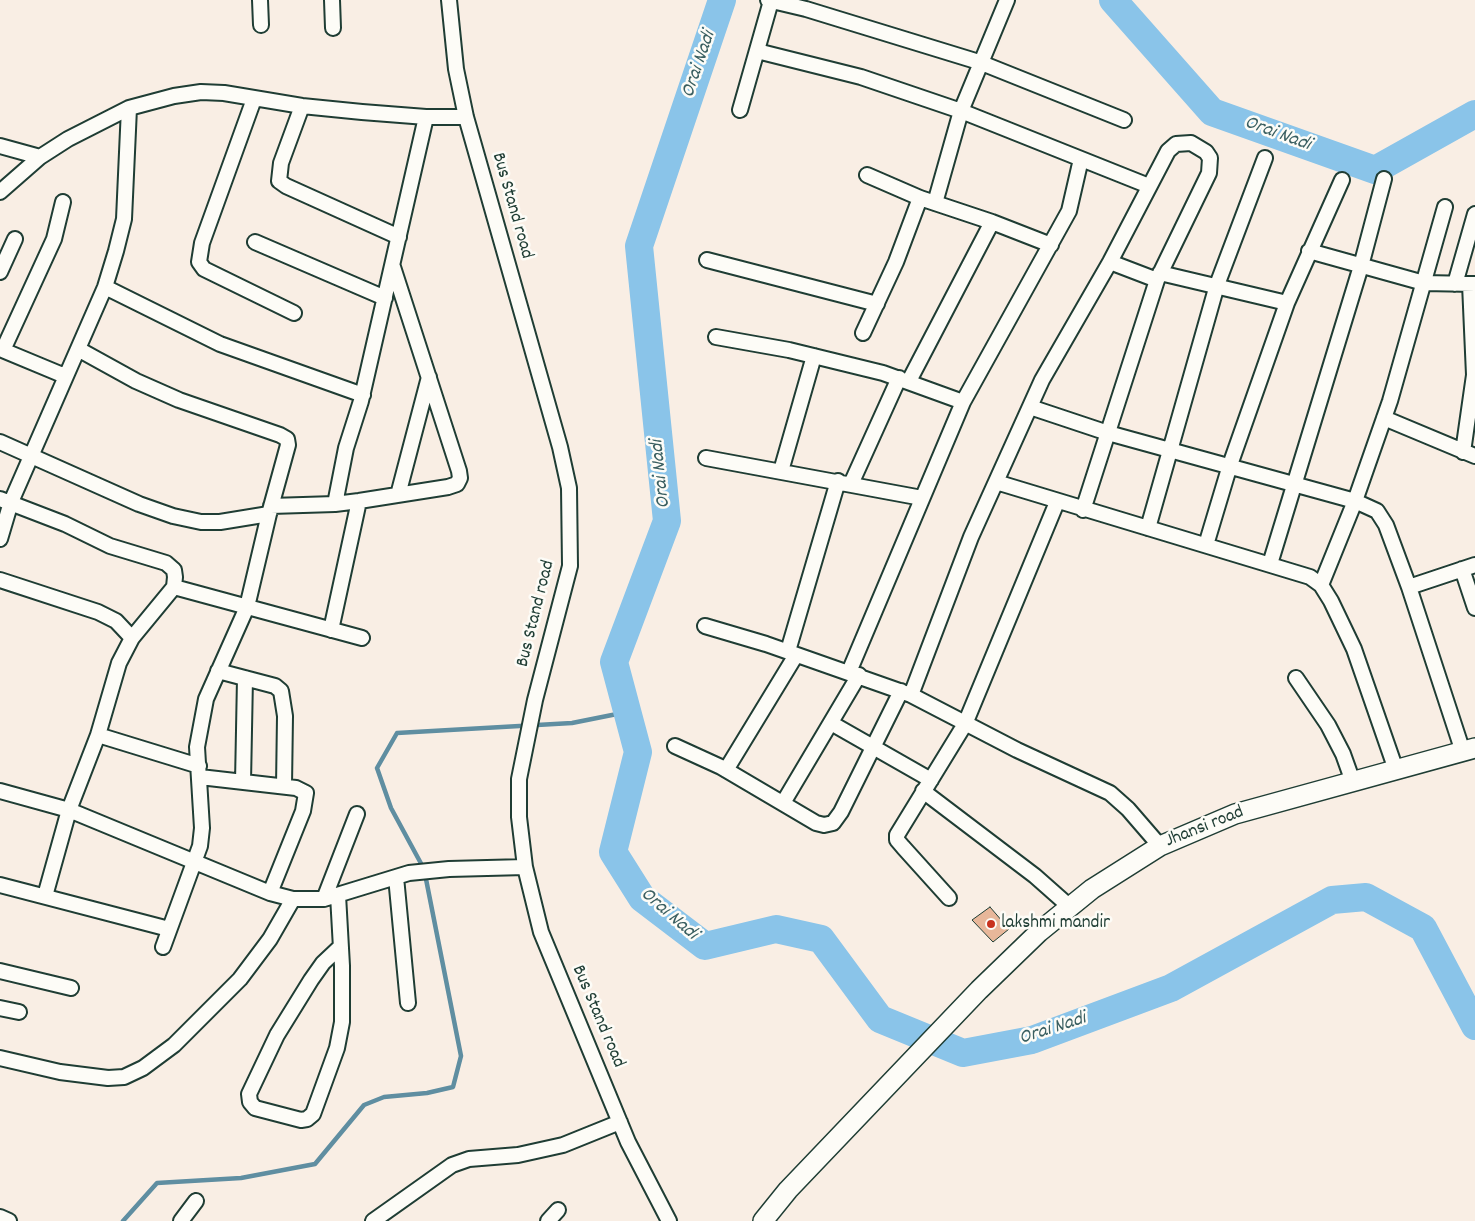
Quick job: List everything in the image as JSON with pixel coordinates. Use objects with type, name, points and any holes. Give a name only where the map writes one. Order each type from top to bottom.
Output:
[{"type":"street","points":[[260,0],[261,25]]},
{"type":"street","points":[[332,0],[333,28]]},
{"type":"street","name":"Bus Stand road","points":[[449,0],[456,69],[466,116],[560,446],[569,488],[570,566],[535,700],[519,779],[519,817],[525,867],[541,932],[620,1122],[669,1221]]},
{"type":"street","points":[[740,110],[770,0],[806,9],[979,62],[1124,120]]},
{"type":"street","points":[[936,202],[961,110],[979,62],[1007,0]]},
{"type":"street","points":[[757,51],[861,78],[961,110],[1149,186]]},
{"type":"street","points":[[0,192],[40,157],[68,139],[129,108],[174,96],[201,92],[224,93],[302,106],[426,117],[466,116]]},
{"type":"street","points":[[254,99],[202,243],[199,262],[204,269],[294,313]]},
{"type":"street","points":[[302,106],[281,163],[279,181],[286,186],[399,237]]},
{"type":"street","points":[[0,539],[6,500],[32,455],[64,376],[105,287],[116,251],[124,218],[129,108]]},
{"type":"street","points":[[335,504],[346,448],[363,395],[426,117]]},
{"type":"street","points":[[675,746],[726,770],[816,823],[824,826],[833,823],[841,812],[873,748],[906,693],[972,537],[1042,380],[1110,262],[1168,151],[1176,144],[1191,143],[1206,152],[1210,158],[1209,173],[1159,277],[1084,510]]},
{"type":"street","points":[[0,146],[40,157]]},
{"type":"street","points":[[1148,528],[1217,286],[1265,158]]},
{"type":"street","points":[[783,803],[831,723],[854,674],[922,498],[963,402],[1051,246],[1073,201],[1081,159]]},
{"type":"street","points":[[867,176],[920,198],[992,222],[1051,246]]},
{"type":"street","points":[[1270,564],[1361,266],[1384,179]]},
{"type":"street","points":[[1206,545],[1230,465],[1288,303],[1309,251],[1342,180]]},
{"type":"street","points":[[863,333],[877,304],[920,198]]},
{"type":"street","points":[[63,202],[54,239],[2,349],[64,376]]},
{"type":"street","points":[[1320,585],[1355,501],[1384,418],[1424,283],[1444,206]]},
{"type":"street","points":[[1455,284],[1475,214]]},
{"type":"street","points":[[726,770],[792,653],[845,482],[992,222]]},
{"type":"street","points":[[0,272],[15,239]]},
{"type":"street","points":[[255,242],[385,298]]},
{"type":"street","points":[[1309,251],[1424,283],[1472,284],[1474,375],[1469,454],[1384,418]]},
{"type":"street","points":[[707,260],[877,304]]},
{"type":"street","points":[[1110,262],[1159,277],[1217,286],[1288,303]]},
{"type":"street","points":[[0,442],[139,504],[173,516],[201,522],[220,522],[270,510],[359,501],[456,484],[460,478],[460,471],[393,266]]},
{"type":"street","points":[[105,287],[220,344],[363,395]]},
{"type":"street","points":[[716,337],[814,356],[904,380],[963,402]]},
{"type":"street","points":[[78,349],[136,381],[179,400],[280,434],[287,439],[286,454],[270,510],[247,607],[206,699],[197,748],[202,828],[195,862],[163,947]]},
{"type":"street","points":[[781,471],[814,356]]},
{"type":"street","points":[[398,495],[429,377]]},
{"type":"street","points":[[1030,407],[1108,433],[1230,465],[1355,501],[1377,511],[1386,525],[1469,750]]},
{"type":"street","points":[[706,458],[845,482],[922,498]]},
{"type":"street","points":[[996,482],[1057,502],[1303,574],[1320,585],[1354,649],[1396,770]]},
{"type":"street","points":[[6,500],[110,546],[166,563],[174,570],[174,587],[132,638],[112,682],[98,735],[70,810],[45,896]]},
{"type":"street","points":[[331,630],[359,501]]},
{"type":"street","points":[[949,898],[897,840],[899,829],[966,724],[1057,502]]},
{"type":"street","points":[[1409,587],[1469,567],[1475,608]]},
{"type":"street","points":[[0,580],[98,612],[116,621],[132,638]]},
{"type":"street","points":[[174,587],[362,638]]},
{"type":"street","points":[[706,626],[792,653],[906,693],[1110,793],[1128,809],[1160,846]]},
{"type":"street","points":[[218,671],[276,686],[281,691],[285,716],[284,786]]},
{"type":"street","points":[[243,782],[245,678]]},
{"type":"street","points":[[1296,678],[1328,725],[1343,754],[1353,782]]},
{"type":"street","points":[[831,723],[873,748],[927,786],[1070,907]]},
{"type":"street","points":[[98,735],[199,772],[243,782],[302,789],[306,793],[307,799],[270,893]]},
{"type":"street","name":"Jhansi road","points":[[763,1221],[788,1190],[978,990],[1040,932],[1092,889],[1160,846],[1235,814],[1469,750]]},
{"type":"street","points":[[0,791],[70,810],[270,893],[294,899],[324,900],[403,875],[449,869],[525,867]]},
{"type":"street","points":[[324,900],[356,814]]},
{"type":"street","points":[[403,875],[408,1003]]},
{"type":"street","points":[[0,885],[169,928]]},
{"type":"street","points":[[338,895],[340,947],[342,1022],[337,1048],[313,1114],[307,1119],[301,1120],[255,1108],[250,1102],[250,1094],[277,1035],[323,963],[340,947]]},
{"type":"street","points":[[0,1058],[60,1072],[108,1078],[124,1077],[143,1068],[174,1045],[240,979],[270,939],[294,899]]},
{"type":"street","points":[[0,971],[71,988]]},
{"type":"street","points":[[0,1008],[19,1012]]},
{"type":"street","points":[[373,1221],[452,1165],[477,1157],[518,1155],[563,1146],[620,1122]]},
{"type":"street","points":[[182,1221],[196,1201]]},
{"type":"street","points":[[548,1221],[558,1210]]},
{"type":"building","name":"lakshmi mandir","points":[[990,907],[1009,929],[993,942],[972,920]]},
{"type":"waterway","name":"Orai Nadi","points":[[722,0],[639,246],[667,521],[614,662],[638,752],[613,852],[642,898],[705,946],[776,929],[821,939],[880,1019],[963,1053],[1032,1040],[1171,988],[1332,900],[1366,897],[1423,928],[1475,1026]]},
{"type":"waterway","name":"Orai Nadi","points":[[1113,0],[1212,112],[1375,170],[1475,114]]},
{"type":"waterway","points":[[123,1221],[157,1183],[241,1178],[315,1164],[364,1105],[384,1097],[427,1093],[453,1087],[461,1056],[424,869],[391,808],[377,768],[397,733],[572,723],[627,712]]},
{"type":"place","name":"lakshmi mandir","points":[[991,924]]}]
